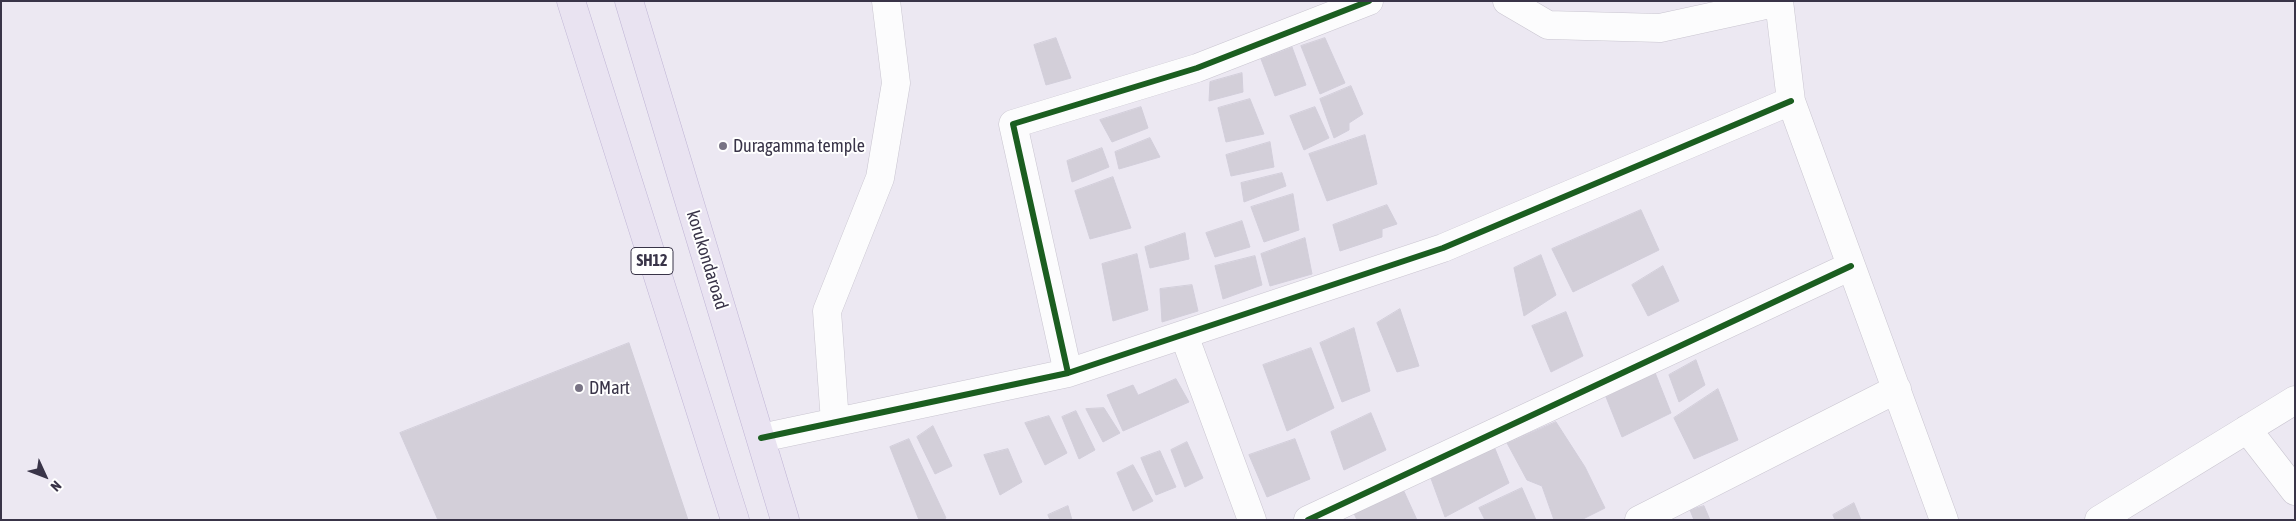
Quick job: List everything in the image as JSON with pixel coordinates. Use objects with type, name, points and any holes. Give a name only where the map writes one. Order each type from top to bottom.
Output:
[{"type":"main road","name":"SH12","points":[[571,1],[735,520]]},
{"type":"main road","name":"korukondaroad","points":[[629,1],[785,520]]},
{"type":"street","points":[[835,422],[827,311],[880,178],[896,83],[886,1]]},
{"type":"street","points":[[1068,373],[1013,124],[1197,68],[1369,1]]},
{"type":"street","points":[[1508,1],[1548,25],[1660,28],[1779,2],[1791,101],[1944,520]]},
{"type":"street","points":[[761,438],[1068,373],[1443,248],[1791,101]]},
{"type":"street","points":[[1308,520],[1851,266]]},
{"type":"street","points":[[1184,334],[1252,520]]},
{"type":"street","points":[[1639,520],[1897,389]]},
{"type":"street","points":[[2099,520],[2295,400]]},
{"type":"street","points":[[2247,430],[2295,491]]},
{"type":"building","points":[[1056,38],[1071,78],[1046,85],[1034,45]]},
{"type":"building","points":[[1325,38],[1345,83],[1320,94],[1301,46]]},
{"type":"building","points":[[1292,47],[1306,85],[1275,96],[1261,59]]},
{"type":"building","points":[[1242,73],[1243,92],[1209,101],[1210,82]]},
{"type":"building","points":[[1351,86],[1363,114],[1349,123],[1349,130],[1334,138],[1320,99]]},
{"type":"building","points":[[1250,99],[1264,134],[1226,142],[1218,108]]},
{"type":"building","points":[[1141,107],[1148,128],[1112,142],[1100,120]]},
{"type":"building","points":[[1315,107],[1329,138],[1304,150],[1290,116]]},
{"type":"building","points":[[1365,135],[1377,184],[1327,201],[1309,154]]},
{"type":"building","points":[[1150,138],[1160,157],[1119,169],[1115,152]]},
{"type":"building","points":[[1270,142],[1274,167],[1231,176],[1226,155]]},
{"type":"building","points":[[1102,148],[1109,167],[1072,182],[1067,161]]},
{"type":"building","points":[[1282,173],[1286,186],[1244,202],[1241,183]]},
{"type":"building","points":[[1113,177],[1131,228],[1090,239],[1075,191]]},
{"type":"building","points":[[1293,194],[1299,230],[1264,242],[1251,207]]},
{"type":"building","points":[[1387,205],[1397,224],[1382,229],[1382,237],[1340,251],[1333,225]]},
{"type":"building","points":[[1641,210],[1659,250],[1573,292],[1552,249]]},
{"type":"building","points":[[1242,221],[1250,247],[1215,257],[1206,233]]},
{"type":"building","points":[[1185,233],[1189,259],[1150,268],[1145,247]]},
{"type":"building","points":[[1305,238],[1312,274],[1270,286],[1261,254]]},
{"type":"building","points":[[1137,254],[1148,310],[1113,321],[1102,264]]},
{"type":"building","points":[[1541,255],[1556,295],[1524,316],[1514,268]]},
{"type":"building","points":[[1255,256],[1262,285],[1223,299],[1215,266]]},
{"type":"building","points":[[1663,266],[1679,301],[1648,316],[1632,285]]},
{"type":"building","points":[[1192,285],[1198,311],[1162,322],[1160,289]]},
{"type":"building","points":[[1400,309],[1419,366],[1397,372],[1377,323]]},
{"type":"building","points":[[1566,312],[1583,356],[1551,372],[1532,326]]},
{"type":"building","points":[[1354,328],[1370,391],[1342,402],[1320,343]]},
{"type":"building","name":"DMart","points":[[629,343],[688,520],[438,520],[400,433]]},
{"type":"building","points":[[1311,348],[1334,408],[1287,431],[1263,365]]},
{"type":"building","points":[[1696,360],[1705,385],[1679,402],[1669,375]]},
{"type":"building","points":[[1654,370],[1671,413],[1622,437],[1606,397]]},
{"type":"building","points":[[1176,379],[1189,402],[1123,431],[1107,395],[1133,385],[1138,395]]},
{"type":"building","points":[[1718,389],[1738,440],[1694,459],[1674,418]]},
{"type":"building","points":[[1104,408],[1120,433],[1103,442],[1086,409]]},
{"type":"building","points":[[1076,411],[1095,450],[1079,459],[1062,417]]},
{"type":"building","points":[[1371,413],[1386,450],[1344,470],[1331,432]]},
{"type":"building","points":[[1049,416],[1067,453],[1045,465],[1025,423]]},
{"type":"building","points":[[1556,422],[1585,467],[1605,508],[1581,520],[1554,520],[1542,486],[1527,480],[1507,443]]},
{"type":"building","points":[[933,426],[952,466],[935,474],[917,437]]},
{"type":"building","points":[[909,439],[946,518],[942,520],[919,520],[890,447]]},
{"type":"building","points":[[1295,439],[1310,479],[1267,497],[1249,455]]},
{"type":"building","points":[[1187,442],[1203,478],[1185,487],[1171,450]]},
{"type":"building","points":[[1493,444],[1509,483],[1445,517],[1429,473]]},
{"type":"building","points":[[1008,449],[1022,482],[1000,495],[984,455]]},
{"type":"building","points":[[1160,451],[1176,487],[1156,495],[1141,458]]},
{"type":"building","points":[[1133,465],[1153,501],[1133,511],[1117,473]]},
{"type":"building","points":[[1402,487],[1417,520],[1357,520],[1352,509]]},
{"type":"building","points":[[1522,488],[1536,520],[1485,520],[1479,508]]},
{"type":"building","points":[[1854,503],[1861,520],[1835,520],[1833,515]]},
{"type":"building","points":[[1068,506],[1072,520],[1050,520],[1048,515]]},
{"type":"building","points":[[1704,506],[1710,520],[1694,520],[1690,510]]},
{"type":"cycle path","points":[[1068,373],[1013,124],[1197,68],[1369,1]]},
{"type":"cycle path","points":[[761,438],[1068,373],[1443,248],[1791,101]]},
{"type":"cycle path","points":[[1308,520],[1851,266]]},
{"type":"place","name":"Duragamma temple","points":[[723,146]]},
{"type":"place","name":"DMart","points":[[579,388]]}]
